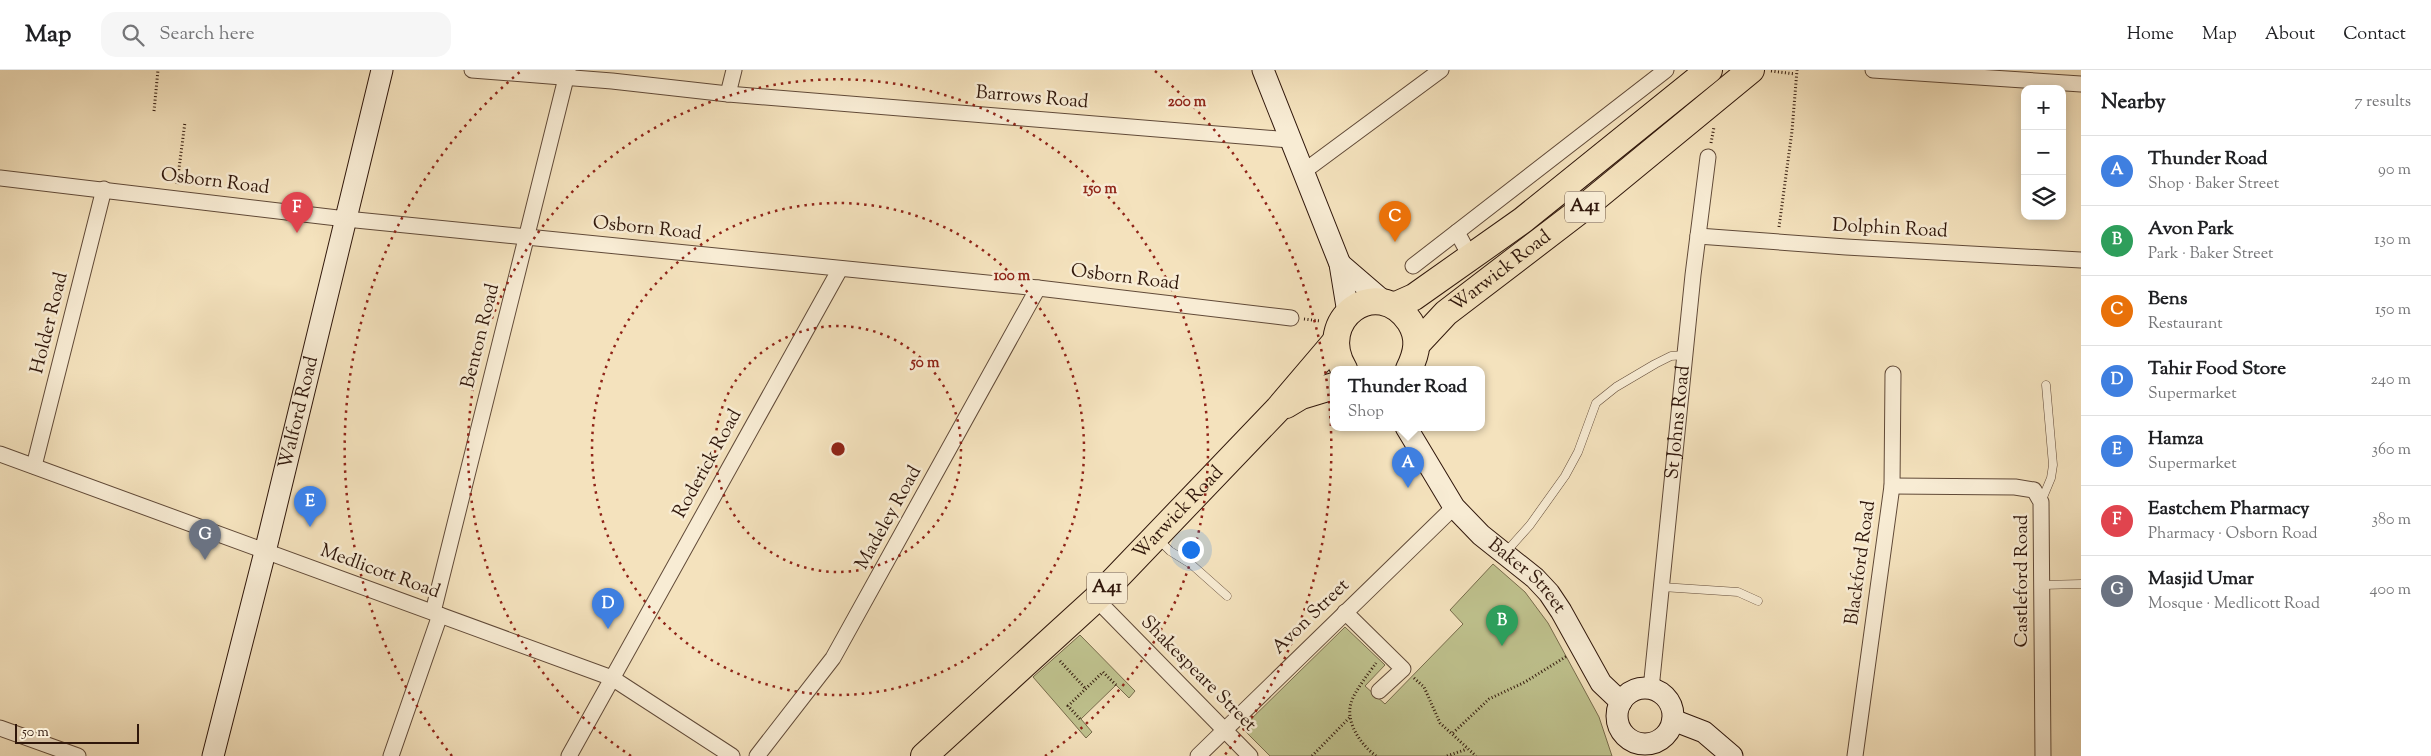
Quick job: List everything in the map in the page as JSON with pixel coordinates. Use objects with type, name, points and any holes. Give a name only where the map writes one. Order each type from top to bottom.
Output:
[{"type":"highway","name":"Warwick Road","points":[[1348,312],[1368,301],[1390,303],[1414,297],[1472,258],[1572,182],[1709,70]]},
{"type":"highway","name":"Warwick Road","points":[[1414,360],[1446,312],[1761,70]]},
{"type":"highway","points":[[1390,303],[1414,328],[1414,360]]},
{"type":"highway","points":[[1342,366],[1337,355],[1335,342],[1339,324],[1348,312]]},
{"type":"highway","name":"Warwick Road","points":[[924,756],[1096,599],[1278,409],[1335,342]]},
{"type":"highway","name":"Warwick Road","points":[[1278,409],[1301,396],[1330,387]]},
{"type":"main road","name":"Walford Road","points":[[213,756],[265,552],[382,70]]},
{"type":"main road","points":[[1266,71],[1290,140],[1340,264],[1348,312]]},
{"type":"main road","points":[[1340,264],[1390,303]]},
{"type":"main road","name":"Baker Street","points":[[1408,431],[1454,507],[1470,525],[1535,578],[1549,593],[1601,683],[1621,702]]},
{"type":"main road","name":"Baker Street","points":[[1419,431],[1424,456]]},
{"type":"main road","points":[[1651,689],[1666,697],[1673,712],[1670,728],[1660,740],[1643,750],[1620,729],[1618,711],[1621,702],[1634,690],[1651,689]]},
{"type":"main road","points":[[1672,720],[1704,732],[1732,756]]},
{"type":"street","name":"Barrows Road","points":[[472,70],[568,74],[728,94],[1290,140]]},
{"type":"street","points":[[728,94],[734,70]]},
{"type":"street","points":[[1303,172],[1441,70]]},
{"type":"street","points":[[1413,266],[1666,70]]},
{"type":"street","points":[[1873,70],[1986,73],[2081,84]]},
{"type":"street","name":"Benton Road","points":[[391,756],[437,614],[526,236],[568,74]]},
{"type":"street","name":"St Johns Road","points":[[1651,689],[1685,355],[1708,157]]},
{"type":"street","name":"Osborn Road","points":[[0,178],[175,197],[346,219],[1038,288],[1235,318],[1291,318]]},
{"type":"street","name":"Holder Road","points":[[34,466],[104,189]]},
{"type":"street","points":[[1457,232],[1472,258]]},
{"type":"street","name":"Dolphin Road","points":[[1698,236],[2081,260]]},
{"type":"street","name":"Roderick Road","points":[[569,756],[840,269]]},
{"type":"street","name":"Madeley Road","points":[[757,756],[833,658],[1038,288]]},
{"type":"street","name":"Blackford Road","points":[[1855,756],[1892,486],[1893,374]]},
{"type":"street","name":"Medlicott Road","points":[[0,454],[612,678],[732,756]]},
{"type":"street","name":"Castleford Road","points":[[1892,486],[2034,490],[2041,502],[2043,756]]},
{"type":"street","name":"Avon Street","points":[[1198,756],[1454,507]]},
{"type":"street","name":"Shakespeare Street","points":[[1096,599],[1250,756]]},
{"type":"street","points":[[1345,612],[1403,669],[1379,691]]},
{"type":"street","points":[[0,728],[72,755]]},
{"type":"lane","points":[[1504,554],[1530,525],[1565,476],[1578,452],[1596,403],[1616,387],[1655,364],[1671,356],[1685,355]]},
{"type":"lane","points":[[2041,502],[2053,465],[2046,384]]},
{"type":"lane","points":[[1156,538],[1170,551],[1191,564],[1227,596]]},
{"type":"lane","points":[[2042,585],[2081,584]]},
{"type":"lane","points":[[1662,587],[1738,592],[1758,601]]},
{"type":"path","points":[[154,111],[158,70]]},
{"type":"path","points":[[1761,70],[1796,72],[1792,131],[1778,242]]},
{"type":"path","points":[[1708,157],[1716,119]]},
{"type":"path","points":[[175,197],[185,122]]},
{"type":"path","points":[[1046,645],[1086,688]]},
{"type":"path","points":[[1453,733],[1489,699],[1525,682],[1582,648]]},
{"type":"path","points":[[1376,756],[1369,751],[1351,725],[1351,702],[1384,651]]},
{"type":"path","points":[[1403,669],[1424,687],[1440,723],[1476,756]]},
{"type":"path","points":[[1080,719],[1068,706],[1086,688],[1103,672],[1116,685]]},
{"type":"path","points":[[1312,756],[1351,717]]},
{"type":"path","points":[[1447,756],[1468,749]]},
{"type":"green space","points":[[1493,564],[1525,592],[1548,623],[1599,717],[1612,756],[1270,756],[1242,728],[1345,627],[1385,665],[1365,686],[1385,704],[1463,624],[1450,610]]},
{"type":"green space","points":[[1080,635],[1135,691],[1129,698],[1116,685],[1081,719],[1092,732],[1086,738],[1033,677]]},
{"type":"place","name":"Eastchem Pharmacy","points":[[297,233]]},
{"type":"place","name":"Bens","points":[[1395,242]]},
{"type":"place","name":"Thunder Road","points":[[1408,488]]},
{"type":"place","name":"Hamza","points":[[310,527]]},
{"type":"place","name":"Masjid Umar","points":[[205,560]]},
{"type":"place","name":"Tahir Food Store","points":[[608,629]]},
{"type":"place","name":"Avon Park","points":[[1502,646]]}]
